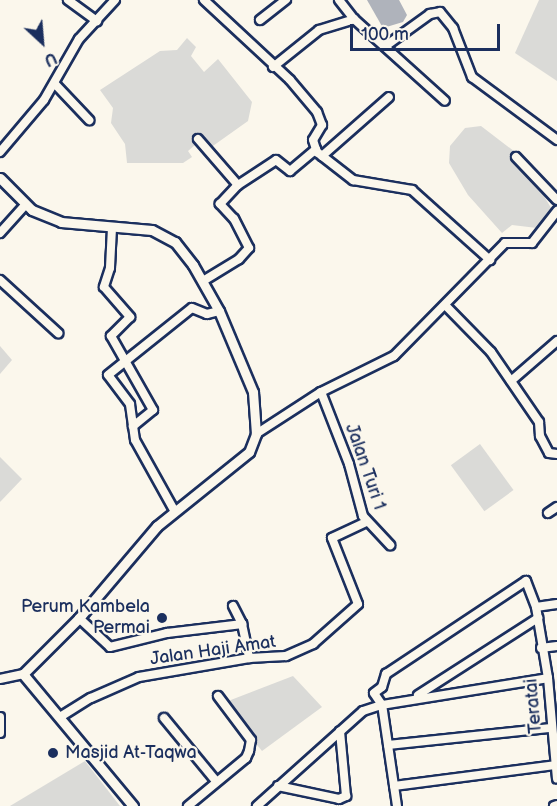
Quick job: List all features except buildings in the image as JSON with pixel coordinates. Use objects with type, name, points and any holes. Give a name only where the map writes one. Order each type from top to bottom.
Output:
[{"type":"street","points":[[68,0],[97,21]]},
{"type":"street","points":[[0,152],[55,84],[70,51],[115,0]]},
{"type":"street","points":[[260,20],[286,0]]},
{"type":"street","points":[[339,0],[354,19],[387,45],[445,101]]},
{"type":"street","points":[[209,1],[273,67],[290,80],[317,112],[322,125],[313,140],[322,156],[360,183],[412,190],[490,260]]},
{"type":"street","points":[[387,45],[430,14],[440,12],[453,28],[472,77],[557,140]]},
{"type":"street","points":[[273,67],[319,30],[354,19]]},
{"type":"street","points":[[55,84],[89,120]]},
{"type":"street","points":[[322,156],[389,97]]},
{"type":"street","points":[[198,138],[238,185]]},
{"type":"street","points":[[203,281],[239,259],[249,246],[234,219],[220,205],[238,185],[276,160],[290,171],[316,149]]},
{"type":"street","points":[[516,157],[557,200]]},
{"type":"street","points":[[0,178],[25,205],[68,224],[166,235],[188,256],[219,310],[253,392],[256,434]]},
{"type":"street","points":[[0,233],[25,205]]},
{"type":"street","points":[[0,679],[23,674],[79,618],[174,510],[245,456],[256,434],[321,392],[394,356],[507,242],[532,243],[557,211]]},
{"type":"street","points":[[112,228],[110,268],[104,287],[130,317],[111,334],[153,410],[133,426]]},
{"type":"street","points":[[0,280],[58,333]]},
{"type":"street","points":[[446,306],[491,352],[539,422],[540,436],[549,453],[557,454]]},
{"type":"street","points":[[174,510],[135,440],[130,404],[108,375],[126,358],[192,308],[207,314],[219,310]]},
{"type":"street","points":[[511,381],[557,341]]},
{"type":"street","name":"Jalan Turi 1","points":[[321,392],[367,522],[390,545]]},
{"type":"street","points":[[549,513],[557,507]]},
{"type":"street","name":"Jalan Haji Amat","points":[[60,717],[91,698],[139,677],[249,656],[269,659],[298,652],[323,638],[357,607],[332,541],[337,534],[367,522]]},
{"type":"street","name":"Teratai","points":[[382,705],[374,693],[382,687],[386,674],[519,583],[528,583],[536,607],[541,648],[548,678],[557,778]]},
{"type":"street","points":[[536,607],[557,604]]},
{"type":"street","points":[[233,606],[242,624],[249,656]]},
{"type":"street","points":[[79,618],[110,647],[167,633],[242,624]]},
{"type":"street","points":[[415,697],[538,618]]},
{"type":"street","points":[[541,648],[557,646]]},
{"type":"street","points":[[23,674],[133,806]]},
{"type":"street","points":[[257,806],[368,708],[415,697],[548,678]]},
{"type":"street","points":[[188,806],[246,758],[251,740],[218,696]]},
{"type":"street","points":[[382,705],[397,806]]},
{"type":"street","points":[[0,717],[0,733]]},
{"type":"street","points":[[164,718],[216,781]]},
{"type":"street","points":[[388,745],[551,728]]},
{"type":"street","points":[[278,786],[339,799],[346,796],[340,731]]},
{"type":"street","points":[[394,786],[555,765]]},
{"type":"shaded area","points":[[367,0],[399,0],[407,15],[403,22],[383,28]]},
{"type":"shaded area","points":[[539,0],[557,0],[557,81],[515,53]]},
{"type":"shaded area","points":[[187,38],[196,47],[191,56],[204,72],[218,59],[252,102],[248,121],[210,148],[202,139],[188,151],[192,157],[183,163],[127,163],[125,144],[111,123],[113,108],[100,90],[160,51],[177,50]]},
{"type":"shaded area","points":[[481,126],[519,155],[553,211],[537,228],[512,225],[502,233],[468,195],[449,163],[450,146],[465,128]]},
{"type":"shaded area","points":[[0,346],[12,360],[0,374]]},
{"type":"shaded area","points":[[480,444],[514,490],[484,511],[451,465]]},
{"type":"shaded area","points":[[0,457],[22,479],[0,502]]},
{"type":"shaded area","points":[[293,676],[322,707],[262,751],[223,703]]},
{"type":"shaded area","points":[[85,761],[120,806],[10,806]]},
{"type":"place","name":"Perum Kambela Permai","points":[[162,618]]},
{"type":"place","name":"Masjid At-Taqwa","points":[[53,753]]}]
